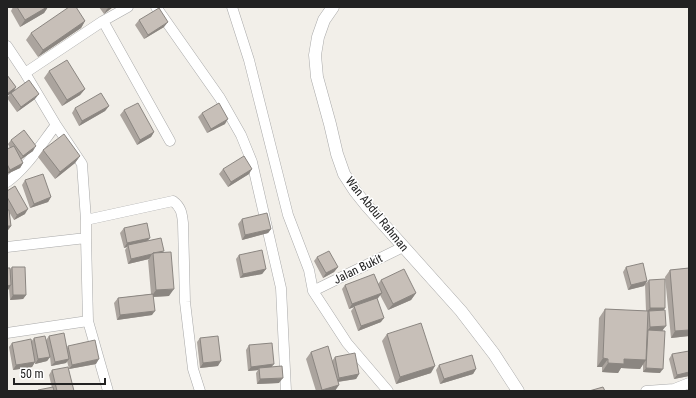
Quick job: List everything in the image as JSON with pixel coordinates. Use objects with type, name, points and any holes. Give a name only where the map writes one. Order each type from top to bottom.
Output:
[{"type":"street","points":[[25,73],[103,21],[128,7]]},
{"type":"street","points":[[156,7],[220,98],[241,135],[252,162],[281,288],[286,391]]},
{"type":"street","points":[[232,7],[249,60],[288,215],[309,270],[313,290],[348,342],[388,391]]},
{"type":"street","name":"Wan Abdul Rahman","points":[[333,7],[322,25],[315,55],[317,77],[337,154],[344,174],[355,191],[461,311],[494,354],[518,391]]},
{"type":"street","points":[[103,21],[170,141]]},
{"type":"street","points":[[7,46],[10,58],[25,73],[56,125],[82,164],[86,220],[88,321],[108,391]]},
{"type":"street","points":[[7,182],[13,178],[31,158],[56,125]]},
{"type":"street","points":[[86,220],[173,201],[177,205],[181,211],[183,223],[185,302],[192,369],[200,391]]},
{"type":"street","points":[[7,247],[86,238]]},
{"type":"street","name":"Jalan Bukit","points":[[313,290],[403,247]]},
{"type":"street","points":[[7,333],[88,321]]},
{"type":"street","points":[[646,391],[675,390],[689,383]]},
{"type":"building","points":[[17,7],[47,7],[25,20]]},
{"type":"building","points":[[69,7],[76,7],[85,21],[43,50],[31,33]]},
{"type":"building","points":[[159,8],[168,22],[148,35],[139,20]]},
{"type":"building","points":[[67,60],[85,89],[67,100],[49,71]]},
{"type":"building","points":[[7,75],[16,87],[7,94]]},
{"type":"building","points":[[29,80],[39,94],[21,107],[11,93]]},
{"type":"building","points":[[101,93],[109,106],[82,121],[75,108]]},
{"type":"building","points":[[138,103],[154,132],[140,140],[124,110]]},
{"type":"building","points":[[219,103],[228,119],[211,129],[202,113]]},
{"type":"building","points":[[24,130],[36,146],[23,156],[11,140]]},
{"type":"building","points":[[64,134],[80,156],[60,172],[43,150]]},
{"type":"building","points":[[14,146],[23,163],[10,170],[7,164],[7,149]]},
{"type":"building","points":[[244,156],[252,169],[231,182],[223,169]]},
{"type":"building","points":[[43,174],[51,197],[34,204],[25,180]]},
{"type":"building","points":[[15,186],[28,209],[17,215],[7,197],[7,191]]},
{"type":"building","points":[[7,210],[9,210],[11,226],[7,226]]},
{"type":"building","points":[[267,213],[271,229],[245,235],[242,219]]},
{"type":"building","points":[[147,223],[150,238],[127,243],[124,228]]},
{"type":"building","points":[[161,238],[164,251],[131,259],[128,245]]},
{"type":"building","points":[[262,250],[266,269],[243,274],[239,255]]},
{"type":"building","points":[[329,251],[338,267],[326,273],[317,257]]},
{"type":"building","points":[[171,252],[174,289],[156,290],[153,253]]},
{"type":"building","points":[[643,263],[647,281],[631,285],[626,267]]},
{"type":"building","points":[[12,267],[25,267],[26,295],[13,295]]},
{"type":"building","points":[[7,268],[10,268],[11,285],[7,286]]},
{"type":"building","points":[[689,268],[689,330],[675,331],[670,270]]},
{"type":"building","points":[[404,269],[416,293],[393,304],[381,280]]},
{"type":"building","points":[[374,274],[382,293],[352,304],[345,285]]},
{"type":"building","points":[[665,279],[665,308],[650,308],[649,280]]},
{"type":"building","points":[[153,294],[155,311],[120,315],[118,298]]},
{"type":"building","points":[[377,298],[384,318],[361,326],[354,306]]},
{"type":"building","points":[[605,309],[648,311],[646,360],[624,359],[624,364],[608,363],[608,359],[603,358]]},
{"type":"building","points":[[665,310],[666,326],[650,327],[649,311]]},
{"type":"building","points":[[421,323],[435,366],[400,377],[387,334]]},
{"type":"building","points":[[648,330],[665,331],[663,369],[646,368]]},
{"type":"building","points":[[64,333],[69,359],[55,362],[49,336]]},
{"type":"building","points":[[45,336],[50,357],[38,359],[34,338]]},
{"type":"building","points":[[218,336],[221,361],[203,363],[200,338]]},
{"type":"building","points":[[31,339],[35,362],[16,365],[12,343]]},
{"type":"building","points":[[95,340],[99,359],[72,365],[68,346]]},
{"type":"building","points":[[272,343],[274,364],[251,367],[249,345]]},
{"type":"building","points":[[328,346],[339,385],[322,390],[311,352]]},
{"type":"building","points":[[689,351],[689,372],[677,375],[672,354]]},
{"type":"building","points":[[355,353],[359,374],[339,378],[335,357]]},
{"type":"building","points":[[472,355],[476,369],[444,379],[439,365]]},
{"type":"building","points":[[282,366],[283,378],[260,379],[259,368]]},
{"type":"building","points":[[68,367],[74,391],[57,391],[52,370]]},
{"type":"building","points":[[53,387],[54,391],[38,391],[38,390]]},
{"type":"building","points":[[603,387],[605,391],[589,391]]}]
